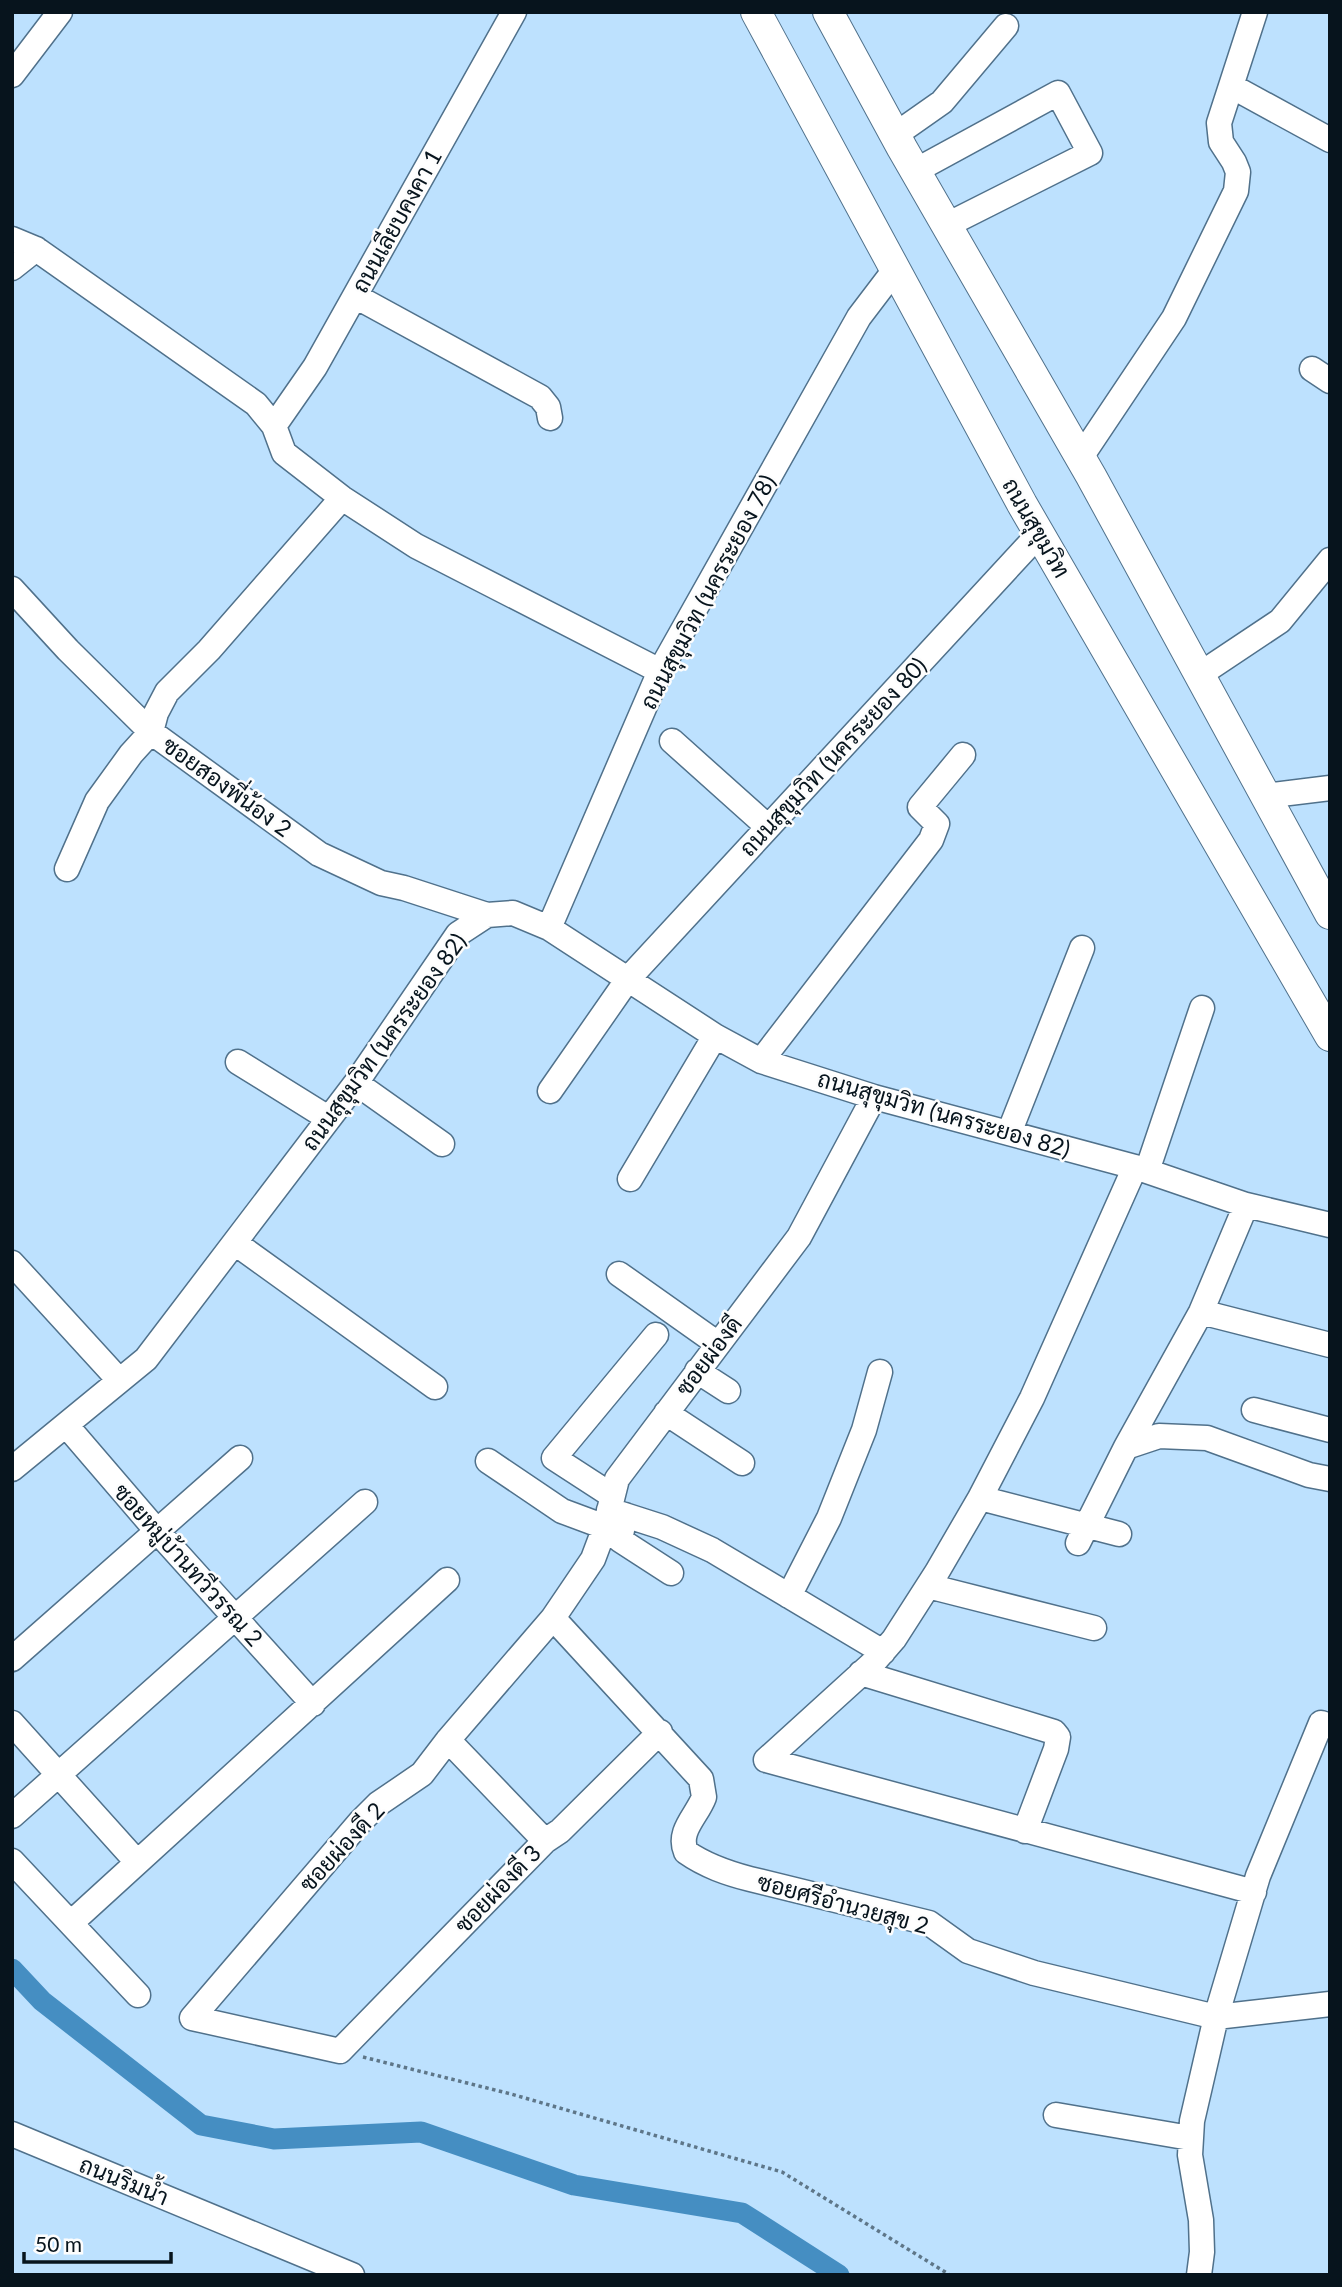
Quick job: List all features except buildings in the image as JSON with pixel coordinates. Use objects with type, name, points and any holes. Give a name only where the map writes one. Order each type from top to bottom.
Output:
[{"type":"main road","name":"ถนนสุขุมวิท","points":[[756,12],[894,271],[1039,534],[1330,1036]]},
{"type":"main road","points":[[828,12],[915,171],[1081,457],[1330,914]]},
{"type":"street","points":[[12,75],[60,12]]},
{"type":"street","name":"ถนนเลียบคงคา 1","points":[[274,426],[315,367],[514,12]]},
{"type":"street","points":[[1081,457],[1174,318],[1236,191],[1238,172],[1218,135],[1222,112],[1233,87],[1255,12]]},
{"type":"street","points":[[895,135],[942,102],[1006,26]]},
{"type":"street","points":[[1233,87],[1330,140]]},
{"type":"street","points":[[915,171],[1058,93],[1090,153],[947,225]]},
{"type":"street","points":[[12,239],[36,249],[256,404],[274,426],[284,453],[342,498],[416,546],[660,671]]},
{"type":"street","points":[[12,268],[36,249]]},
{"type":"street","name":"ถนนสุขุมวิท (นครระยอง 78)","points":[[549,928],[660,671],[859,317],[894,271]]},
{"type":"street","points":[[355,296],[540,397],[548,407],[550,418]]},
{"type":"street","points":[[67,869],[97,801],[131,754],[151,732],[156,713],[167,692],[209,650],[342,498]]},
{"type":"street","name":"ถนนสุขุมวิท (นครระยอง 80)","points":[[550,1091],[628,979],[1039,534]]},
{"type":"street","points":[[1199,676],[1280,621],[1328,566]]},
{"type":"street","name":"ซอยสองพี่น้อง 2","points":[[12,589],[68,650],[151,732],[319,854],[381,883],[487,915]]},
{"type":"street","points":[[672,741],[768,827]]},
{"type":"street","points":[[761,1061],[931,840],[937,824],[919,807],[963,755]]},
{"type":"street","points":[[1265,796],[1330,788]]},
{"type":"street","name":"ถนนสุขุมวิท (นครระยอง 82)","points":[[12,1469],[146,1359],[356,1083],[458,934],[487,915],[513,913],[549,928],[715,1036],[761,1061],[874,1097],[1141,1169],[1246,1205],[1330,1225]]},
{"type":"street","points":[[1009,1133],[1082,948]]},
{"type":"street","points":[[1202,1008],[1141,1169],[1032,1398],[980,1498],[894,1639],[861,1674],[766,1760],[1254,1892]]},
{"type":"street","points":[[630,1180],[715,1036]]},
{"type":"street","points":[[238,1062],[328,1118]]},
{"type":"street","points":[[356,1083],[442,1144]]},
{"type":"street","name":"ซอยผ่องดี","points":[[553,1618],[593,1559],[613,1512],[617,1479],[799,1237],[874,1097]]},
{"type":"street","points":[[1083,1534],[1126,1447],[1201,1312],[1246,1205]]},
{"type":"street","points":[[235,1243],[435,1387]]},
{"type":"street","points":[[12,1263],[120,1380]]},
{"type":"street","points":[[619,1274],[718,1344]]},
{"type":"street","points":[[1201,1312],[1330,1345]]},
{"type":"street","points":[[656,1335],[554,1458],[613,1512],[621,1540],[671,1573]]},
{"type":"street","points":[[697,1371],[728,1391]]},
{"type":"street","points":[[789,1596],[829,1518],[864,1430],[880,1372]]},
{"type":"street","points":[[1254,1410],[1330,1430]]},
{"type":"street","points":[[666,1413],[742,1463]]},
{"type":"street","name":"ซอยหมู่บ้านทวีวรรณ 2","points":[[66,1425],[234,1618],[313,1704]]},
{"type":"street","points":[[1126,1447],[1159,1436],[1207,1438],[1309,1475],[1330,1479]]},
{"type":"street","points":[[12,1659],[240,1458]]},
{"type":"street","points":[[488,1461],[562,1511],[613,1512],[687,1537],[883,1652]]},
{"type":"street","points":[[980,1498],[1083,1534],[1119,1534]]},
{"type":"street","points":[[12,1816],[365,1502]]},
{"type":"street","points":[[71,1923],[447,1580]]},
{"type":"street","points":[[928,1586],[1094,1628]]},
{"type":"street","name":"ซอยศรีอำนวยสุข 2","points":[[553,1618],[660,1732],[704,1785],[704,1797],[685,1831],[683,1840],[686,1853],[701,1862],[750,1880],[929,1923],[968,1951],[1034,1973],[1216,2017],[1330,2004]]},
{"type":"street","name":"ซอยผ่องดี 2","points":[[340,2051],[192,2018],[360,1822],[378,1804],[422,1774],[553,1618]]},
{"type":"street","points":[[861,1674],[1054,1732],[1058,1743],[1025,1831]]},
{"type":"street","points":[[12,1723],[137,1862]]},
{"type":"street","points":[[1199,2275],[1202,2252],[1201,2220],[1190,2138],[1216,2017],[1258,1877],[1325,1725]]},
{"type":"street","name":"ซอยผ่องดี 3","points":[[340,2051],[545,1841],[560,1831],[660,1732]]},
{"type":"street","points":[[448,1740],[545,1841]]},
{"type":"street","points":[[12,1861],[138,1995]]},
{"type":"street","points":[[1056,2116],[1190,2138]]},
{"type":"street","name":"ถนนริมน้ำ","points":[[12,2134],[352,2275]]},
{"type":"path","points":[[340,2051],[511,2094],[782,2172],[950,2275]]},
{"type":"waterway","points":[[12,1969],[42,2001],[201,2125],[274,2139],[421,2132],[574,2185],[742,2213],[839,2275]]}]
